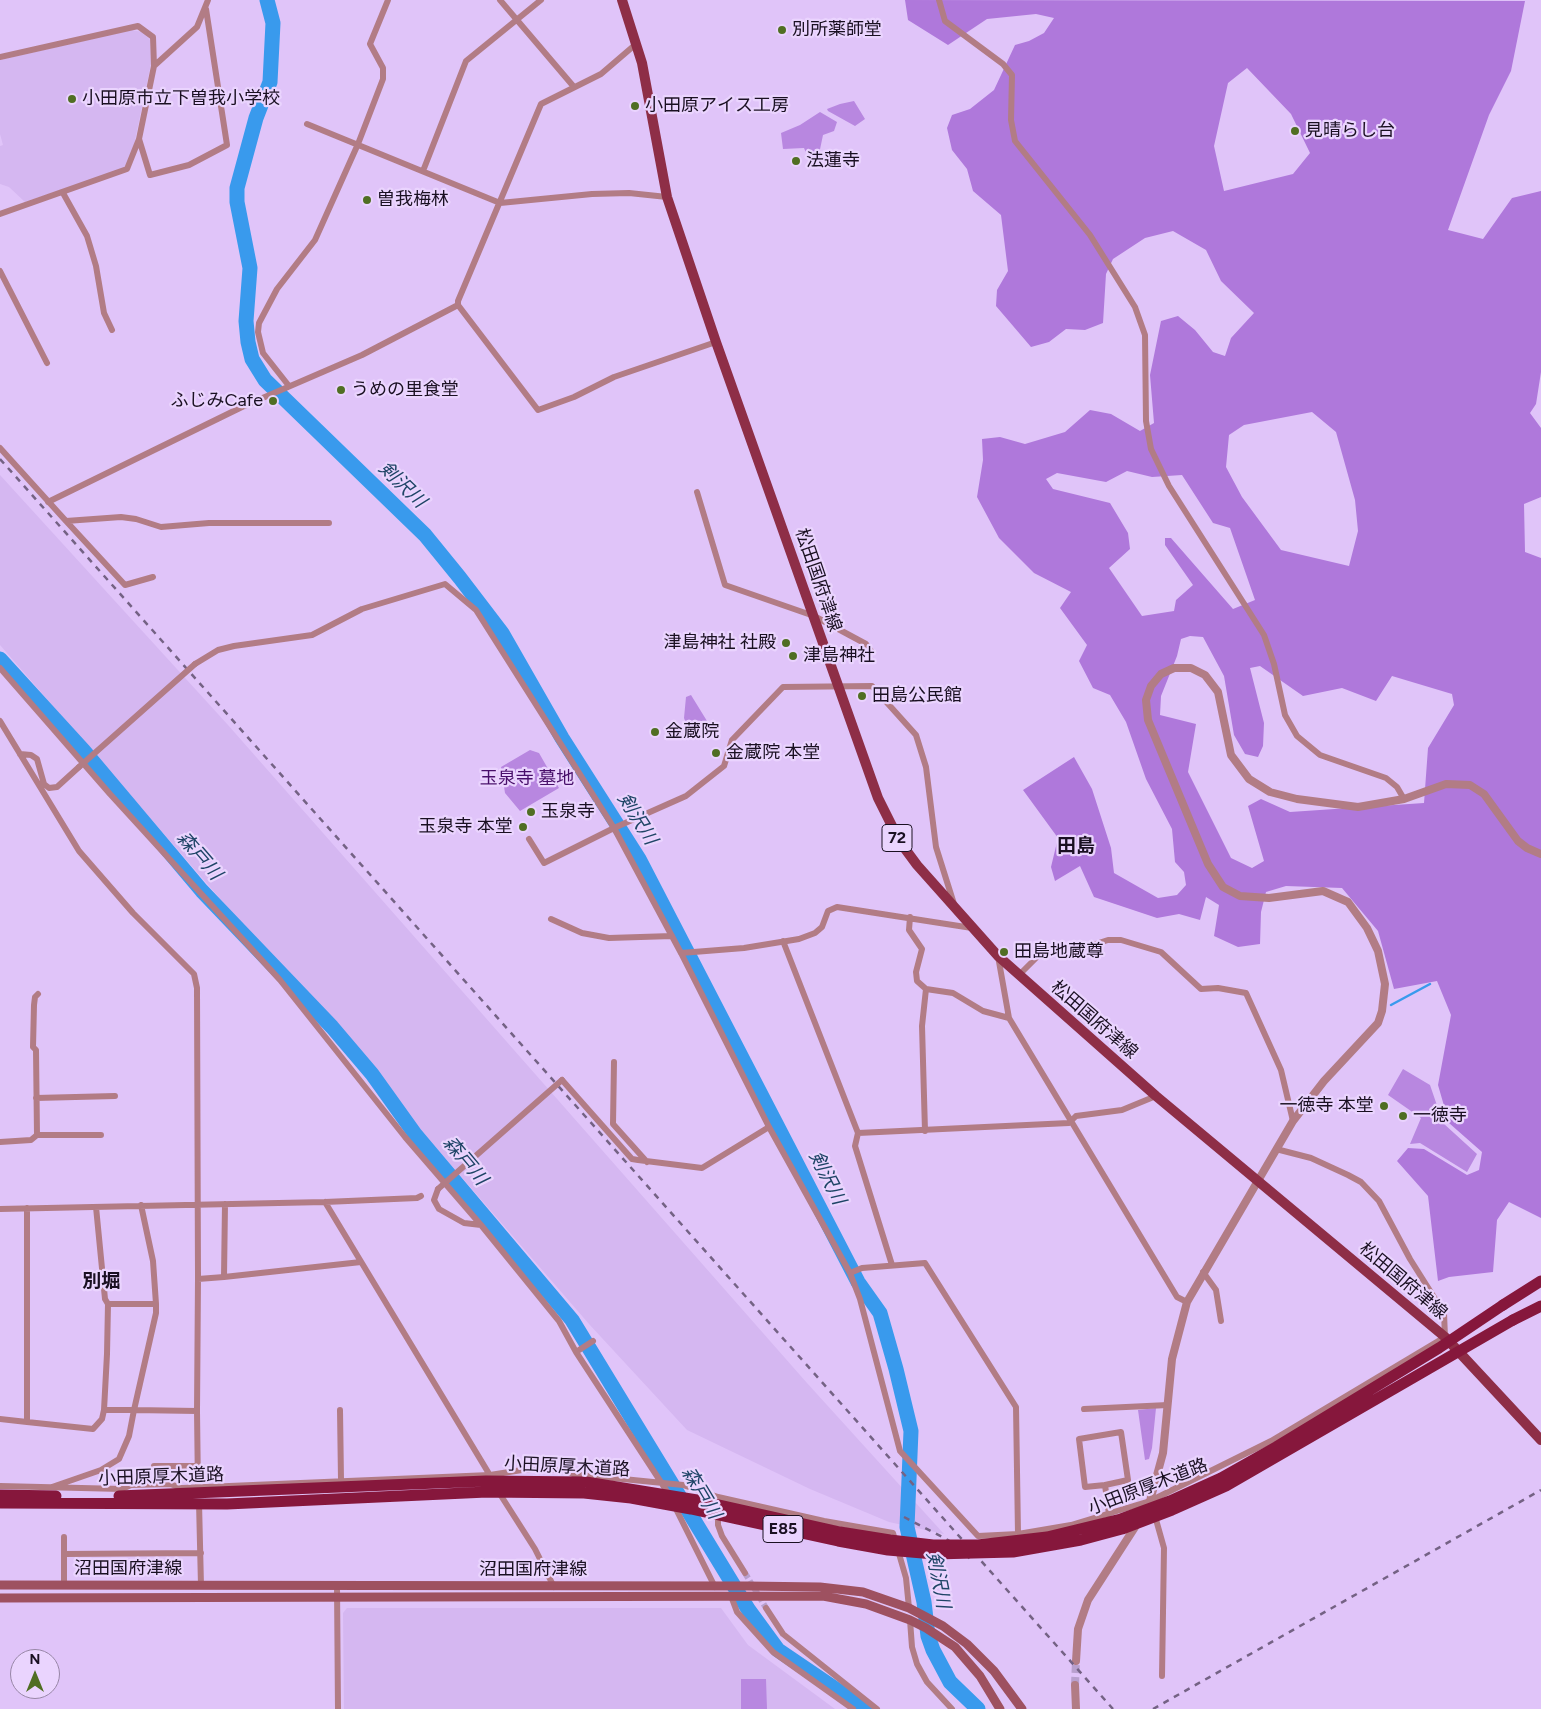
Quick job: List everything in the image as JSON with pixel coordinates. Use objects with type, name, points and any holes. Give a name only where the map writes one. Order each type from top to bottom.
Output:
[{"type":"highway","name":"小田原厚木道路","points":[[0,1495],[110,1496],[486,1481],[586,1482],[697,1500],[840,1532],[890,1540],[933,1545],[1012,1542],[1071,1532],[1121,1519],[1170,1501],[1222,1478],[1439,1348],[1541,1281]]},
{"type":"highway","name":"小田原厚木道路","points":[[0,1504],[227,1504],[487,1492],[584,1493],[682,1507],[888,1550],[934,1554],[1013,1552],[1073,1542],[1122,1529],[1172,1510],[1226,1486],[1513,1320],[1541,1306]]},
{"type":"main road","name":"松田国府津線","points":[[622,0],[644,72],[667,197],[716,342],[886,819],[900,842],[956,910],[998,956],[1156,1096],[1445,1337],[1541,1440]]},
{"type":"main road","name":"沼田国府津線","points":[[0,1585],[747,1586],[820,1587],[863,1592],[909,1608],[951,1632],[967,1644],[994,1671],[1022,1709]]},
{"type":"main road","name":"沼田国府津線","points":[[0,1598],[337,1599],[823,1596],[866,1604],[926,1628],[955,1647],[980,1676],[1000,1709]]},
{"type":"street","points":[[154,66],[196,27],[206,9],[208,0]]},
{"type":"street","points":[[286,387],[263,352],[258,332],[258,323],[277,289],[315,240],[358,144],[383,79],[383,68],[370,44],[388,0]]},
{"type":"street","points":[[500,0],[574,87]]},
{"type":"street","points":[[423,172],[466,61],[542,0]]},
{"type":"street","points":[[939,0],[945,21],[1003,64],[1012,75],[1011,120],[1015,141],[1090,235],[1135,307],[1144,335],[1146,421],[1151,449],[1169,486],[1264,635],[1274,664],[1285,715],[1296,736],[1320,755],[1386,778],[1397,787],[1404,799]]},
{"type":"street","points":[[139,139],[150,175],[189,165],[227,145],[206,9]]},
{"type":"street","points":[[0,57],[138,26],[153,37],[154,66],[139,139],[127,169],[0,214]]},
{"type":"street","points":[[636,44],[601,74],[542,104],[458,301],[458,305],[538,410],[574,397],[614,377],[716,342]]},
{"type":"street","points":[[307,124],[500,203],[592,194],[630,193],[667,197]]},
{"type":"street","points":[[63,193],[87,236],[96,266],[104,314],[112,330]]},
{"type":"street","points":[[0,271],[46,363]]},
{"type":"street","points":[[48,502],[275,392],[362,355],[458,305]]},
{"type":"street","points":[[0,448],[125,585],[153,577]]},
{"type":"street","points":[[697,492],[725,585],[814,616],[866,644],[871,651]]},
{"type":"street","points":[[66,521],[121,518],[136,519],[161,527],[208,523],[329,523]]},
{"type":"street","points":[[20,754],[32,755],[37,759],[44,784],[49,788],[58,787],[195,664],[218,650],[234,646],[312,636],[362,609],[445,584],[476,610],[614,828],[681,953],[769,1127],[851,1272],[900,1451],[978,1536],[1018,1534],[1072,1525],[1150,1501],[1271,1440],[1445,1337],[1444,1313],[1410,1259],[1378,1201],[1361,1182],[1311,1158],[1276,1149]]},
{"type":"street","points":[[0,668],[110,794],[280,980],[404,1137],[481,1226],[559,1321],[576,1352],[663,1483],[716,1587]]},
{"type":"street","points":[[1076,1661],[1078,1629],[1088,1600],[1150,1501],[1163,1453],[1174,1342],[1187,1302],[1292,1121],[1324,1081],[1378,1023],[1382,1011],[1385,984],[1378,951],[1358,914],[1348,902],[1323,892],[1269,898],[1240,896],[1223,888],[1208,864],[1148,720],[1146,700],[1150,686],[1161,674],[1174,668],[1191,668],[1205,675],[1218,692],[1228,747],[1249,779],[1270,792],[1322,804],[1358,807],[1404,799],[1446,784],[1470,785],[1484,794],[1518,841],[1527,848],[1541,854]]},
{"type":"street","points":[[529,838],[544,863],[614,828],[686,796],[724,766],[732,740],[783,687],[872,686],[916,735],[926,767],[936,847],[956,910]]},
{"type":"street","points":[[0,722],[78,852],[132,913],[194,974],[196,988],[198,1204],[197,1411],[201,1586]]},
{"type":"street","points":[[681,953],[783,941],[815,933],[822,927],[828,911],[837,907],[973,928]]},
{"type":"street","points":[[910,917],[909,930],[922,949],[916,972],[917,981],[926,990],[953,993],[982,1011],[1009,1018]]},
{"type":"street","points":[[551,919],[582,933],[609,938],[672,936]]},
{"type":"street","points":[[1019,975],[1040,954],[1080,950],[1108,940],[1121,940],[1161,952],[1202,989],[1218,988],[1246,993],[1281,1070],[1292,1121]]},
{"type":"street","points":[[783,941],[858,1133],[855,1146],[892,1265]]},
{"type":"street","points":[[998,956],[1009,1018],[1177,1297],[1187,1302]]},
{"type":"street","points":[[925,1131],[922,1026],[926,990]]},
{"type":"street","points":[[36,1135],[36,1050],[33,1047],[35,997],[38,994]]},
{"type":"street","points":[[614,1062],[613,1124],[647,1162]]},
{"type":"street","points":[[481,1226],[464,1223],[442,1211],[434,1200],[438,1190],[562,1080],[632,1158],[647,1162],[702,1168],[769,1127]]},
{"type":"street","points":[[36,1098],[114,1096]]},
{"type":"street","points":[[858,1133],[1069,1123],[1076,1116],[1122,1110],[1156,1096]]},
{"type":"street","points":[[0,1142],[30,1140],[36,1135],[101,1135]]},
{"type":"street","points":[[0,1209],[325,1202],[417,1198],[421,1196]]},
{"type":"street","points":[[325,1202],[490,1475],[554,1586]]},
{"type":"street","points":[[224,1277],[225,1204]]},
{"type":"street","points":[[51,1488],[101,1470],[119,1459],[129,1436],[156,1313],[153,1261],[141,1205]]},
{"type":"street","points":[[0,1419],[93,1429],[102,1419],[104,1410],[108,1304],[105,1299],[96,1207]]},
{"type":"street","points":[[27,1208],[27,1422]]},
{"type":"street","points":[[198,1279],[361,1262]]},
{"type":"street","points":[[851,1272],[862,1268],[925,1263],[1016,1407],[1018,1534]]},
{"type":"street","points":[[1203,1272],[1216,1290],[1221,1321]]},
{"type":"street","points":[[108,1304],[156,1304]]},
{"type":"street","points":[[576,1352],[593,1341]]},
{"type":"street","points":[[1084,1409],[1168,1404]]},
{"type":"street","points":[[104,1410],[197,1411]]},
{"type":"street","points":[[340,1410],[341,1480]]},
{"type":"street","points":[[1120,1432],[1128,1480],[1105,1485],[1085,1487],[1079,1439],[1120,1432]]},
{"type":"street","points":[[154,1466],[198,1466]]},
{"type":"street","points":[[0,1486],[122,1489],[131,1485],[170,1484],[182,1488],[490,1475],[522,1470],[564,1470],[573,1474],[683,1485],[718,1497],[893,1533],[906,1578],[909,1608]]},
{"type":"street","points":[[1105,1485],[1109,1514]]},
{"type":"street","points":[[718,1497],[718,1525],[745,1573]]},
{"type":"street","points":[[1150,1501],[1164,1548],[1162,1676]]},
{"type":"street","points":[[64,1537],[64,1586]]},
{"type":"street","points":[[64,1554],[201,1553]]},
{"type":"street","points":[[337,1586],[338,1709]]},
{"type":"street","points":[[728,1597],[736,1612],[773,1652],[853,1709]]},
{"type":"street","points":[[766,1608],[783,1634],[877,1709]]},
{"type":"street","points":[[910,1620],[912,1647],[917,1664],[927,1682],[952,1709]]},
{"type":"street","points":[[1075,1685],[1076,1709]]},
{"type":"shaded area","points":[[905,0],[1525,1],[1511,71],[1489,115],[1448,230],[1483,239],[1512,198],[1541,191],[1541,372],[1536,404],[1530,413],[1541,428],[1541,497],[1524,504],[1525,552],[1541,558],[1541,1218],[1509,1202],[1497,1220],[1493,1272],[1449,1277],[1438,1281],[1428,1196],[1397,1161],[1408,1148],[1424,1149],[1467,1175],[1479,1170],[1482,1152],[1449,1123],[1438,1085],[1451,1015],[1437,981],[1394,989],[1378,931],[1342,888],[1286,886],[1266,892],[1261,912],[1260,944],[1238,947],[1214,936],[1219,905],[1206,897],[1200,920],[1179,914],[1157,918],[1094,897],[1080,866],[1055,881],[1051,867],[1058,838],[1023,790],[1074,757],[1092,789],[1111,848],[1114,873],[1158,898],[1177,895],[1186,885],[1184,872],[1175,862],[1172,829],[1146,779],[1126,722],[1110,695],[1093,688],[1079,661],[1087,645],[1060,608],[1071,592],[1034,573],[999,538],[977,497],[983,460],[982,439],[1000,437],[1025,444],[1065,432],[1090,410],[1111,414],[1140,431],[1154,423],[1150,375],[1161,321],[1178,316],[1195,330],[1213,352],[1225,356],[1231,338],[1254,313],[1221,281],[1206,250],[1173,231],[1145,238],[1113,259],[1106,274],[1103,323],[1085,330],[1066,329],[1049,342],[1031,347],[996,306],[997,290],[1008,271],[1001,215],[973,191],[967,169],[952,150],[947,128],[952,115],[970,109],[994,90],[1015,45],[1029,41],[1044,33],[1054,18],[1036,14],[987,19],[948,45],[908,20]],"holes":[[[1247,68],[1291,114],[1310,153],[1293,174],[1224,191],[1214,146],[1228,83]],[[1312,412],[1336,432],[1355,500],[1358,531],[1349,566],[1281,550],[1242,497],[1226,467],[1229,435],[1244,425]],[[1127,471],[1152,477],[1182,475],[1213,523],[1230,528],[1255,600],[1233,609],[1171,538],[1165,538],[1165,545],[1193,585],[1176,600],[1174,611],[1142,616],[1109,568],[1130,549],[1128,533],[1110,503],[1053,489],[1046,479],[1057,473],[1106,482]],[[1190,636],[1203,637],[1224,676],[1234,735],[1245,754],[1258,757],[1263,746],[1264,723],[1250,668],[1260,666],[1303,696],[1342,688],[1376,701],[1392,676],[1452,694],[1454,705],[1428,748],[1424,803],[1290,812],[1261,799],[1248,806],[1264,861],[1252,868],[1231,858],[1188,772],[1196,724],[1160,715],[1161,696],[1177,656],[1181,639]]]},
{"type":"shaded area","name":"小田原市立下曽我小学校","points":[[131,30],[143,32],[150,40],[151,64],[133,150],[126,165],[122,169],[25,202],[9,187],[0,184],[0,146],[3,145],[0,134],[0,60]]},
{"type":"shaded area","points":[[0,475],[228,725],[807,1383],[944,1534],[889,1522],[810,1489],[687,1430],[589,1324],[0,645]]},
{"type":"shaded area","points":[[347,1608],[721,1608],[748,1645],[835,1709],[344,1709],[343,1613]]},
{"type":"green space","points":[[854,101],[865,119],[855,126],[827,109],[840,104]]},
{"type":"green space","points":[[820,112],[837,122],[834,131],[823,135],[818,159],[808,158],[804,148],[783,149],[781,133],[800,125]]},
{"type":"green space","points":[[691,695],[707,721],[689,732],[684,718],[686,697]]},
{"type":"green space","name":"玉泉寺 墓地","points":[[530,750],[539,753],[559,788],[520,811],[505,793],[501,767]]},
{"type":"green space","points":[[1403,1069],[1430,1085],[1443,1123],[1477,1154],[1467,1172],[1420,1143],[1410,1144],[1421,1118],[1388,1095]]},
{"type":"green space","points":[[1156,1408],[1152,1448],[1149,1459],[1145,1460],[1138,1410]]},
{"type":"green space","points":[[741,1679],[766,1679],[767,1709],[741,1709]]},
{"type":"waterway","name":"剣沢川","points":[[267,0],[273,23],[270,82],[256,118],[237,188],[237,202],[250,268],[246,321],[252,359],[265,380],[425,535],[460,578],[502,633],[562,738],[639,859],[858,1282],[880,1313],[911,1431],[907,1527],[924,1602],[928,1636],[933,1650],[950,1682],[978,1709]]},
{"type":"waterway","name":"森戸川","points":[[0,659],[84,751],[202,891],[332,1027],[372,1074],[415,1134],[572,1320],[748,1609],[778,1650],[865,1709]]},
{"type":"waterway","points":[[1391,1005],[1430,984]]},
{"type":"tunnel","points":[[745,1573],[766,1608]]},
{"type":"tunnel","points":[[1075,1685],[1076,1661]]},
{"type":"railway","points":[[0,459],[1113,1709]]},
{"type":"railway","points":[[1153,1709],[1541,1490]]},
{"type":"railway","points":[[904,1517],[948,1540],[974,1562]]},
{"type":"place","name":"別所薬師堂","points":[[782,30]]},
{"type":"place","name":"小田原市立下曽我小学校","points":[[72,99]]},
{"type":"place","name":"小田原アイス工房","points":[[635,106]]},
{"type":"place","name":"見晴らし台","points":[[1295,131]]},
{"type":"place","name":"法蓮寺","points":[[796,161]]},
{"type":"place","name":"曽我梅林","points":[[367,200]]},
{"type":"place","name":"うめの里食堂","points":[[341,390]]},
{"type":"place","name":"ふじみCafe","points":[[273,401]]},
{"type":"place","name":"津島神社 社殿","points":[[786,643]]},
{"type":"place","name":"津島神社","points":[[793,656]]},
{"type":"place","name":"田島公民館","points":[[862,696]]},
{"type":"place","name":"金蔵院","points":[[655,732]]},
{"type":"place","name":"金蔵院 本堂","points":[[716,753]]},
{"type":"place","name":"玉泉寺","points":[[531,812]]},
{"type":"place","name":"玉泉寺 本堂","points":[[523,827]]},
{"type":"place","name":"田島地蔵尊","points":[[1004,952]]},
{"type":"place","name":"一徳寺 本堂","points":[[1384,1106]]},
{"type":"place","name":"一徳寺","points":[[1403,1116]]},
{"type":"district","name":"田島","points":[[1076,846]]},
{"type":"district","name":"別堀","points":[[101,1281]]}]
